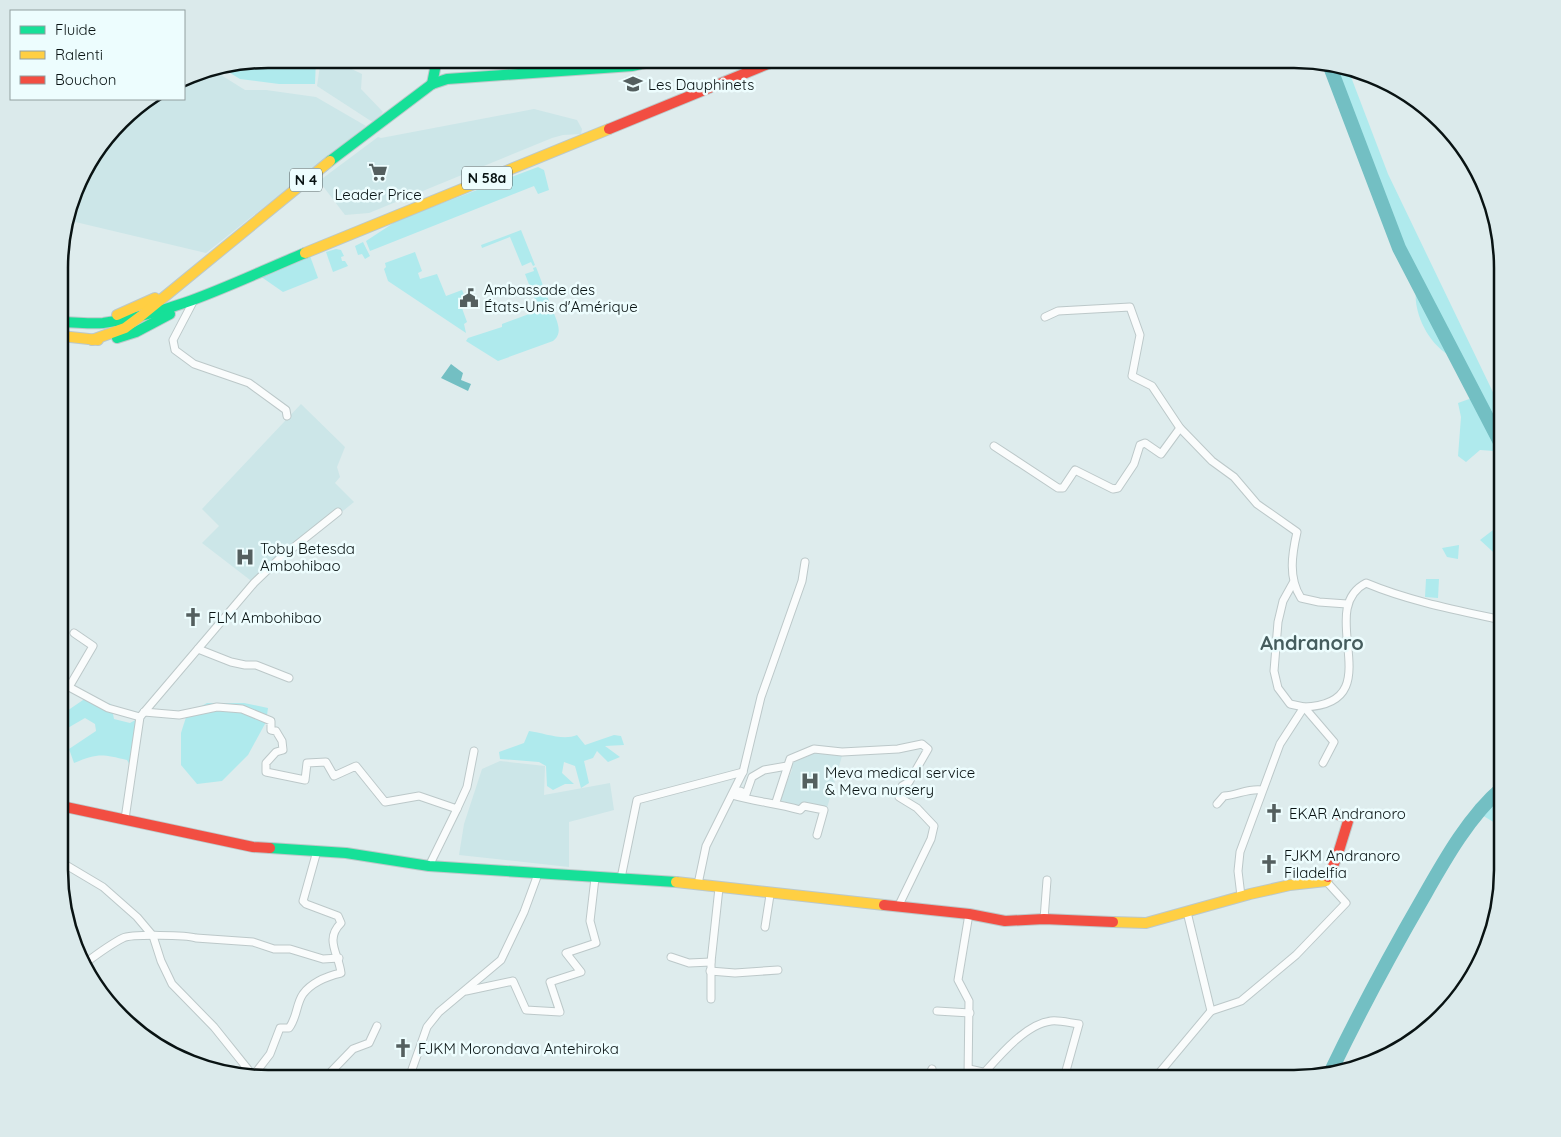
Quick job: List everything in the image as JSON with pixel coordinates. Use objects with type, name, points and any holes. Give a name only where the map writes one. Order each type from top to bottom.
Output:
[{"type":"main road","points":[[432,84],[435,68]]},
{"type":"main road","name":"N 4","points":[[68,337],[92,340],[124,328],[372,127],[432,84],[466,76],[599,68]]},
{"type":"main road","name":"N 58a","points":[[92,340],[115,338],[136,332],[195,300],[290,259],[758,68]]},
{"type":"main road","name":"N 4","points":[[68,322],[86,323],[116,316],[144,304],[196,270]]},
{"type":"main road","name":"N 58a","points":[[141,316],[195,300]]},
{"type":"main road","points":[[86,323],[102,323],[141,316]]},
{"type":"main road","points":[[68,808],[253,847],[317,851],[430,866],[698,884],[770,894],[969,914],[1005,920],[1044,919],[1146,923],[1241,896],[1290,885],[1326,881],[1337,858],[1349,818],[1339,815]]},
{"type":"street","points":[[195,300],[173,340],[175,350],[194,364],[249,383],[286,410],[287,416]]},
{"type":"street","points":[[1045,316],[1058,311],[1130,307],[1140,336],[1132,376],[1152,386],[1180,428],[1212,462],[1234,477],[1257,504],[1297,532],[1292,554],[1293,583],[1301,598],[1319,602],[1347,604]]},
{"type":"street","points":[[994,446],[1058,488],[1063,488],[1075,470],[1113,489],[1118,488],[1134,464],[1140,445],[1145,443],[1161,454],[1180,428]]},
{"type":"street","points":[[126,819],[142,715],[254,583],[338,512]]},
{"type":"street","points":[[698,884],[706,846],[743,772],[761,697],[802,581],[805,562]]},
{"type":"street","points":[[1293,583],[1283,601],[1278,622],[1274,671],[1278,688],[1290,704],[1320,706],[1335,701],[1346,689],[1349,667],[1347,604],[1352,593],[1366,583],[1388,593],[1494,618]]},
{"type":"street","points":[[74,633],[93,646],[69,688],[108,708],[142,715],[179,715],[217,707],[242,709],[262,715],[271,721],[271,730],[276,731],[279,736],[283,750],[276,752],[266,763],[266,772],[305,780],[306,763],[326,762],[334,776],[356,766],[385,802],[419,796],[457,808]]},
{"type":"street","points":[[198,649],[232,662],[256,665],[289,678]]},
{"type":"street","points":[[1304,706],[1334,742],[1322,763]]},
{"type":"street","points":[[1241,896],[1238,872],[1240,852],[1280,744],[1304,706]]},
{"type":"street","points":[[776,802],[790,759],[814,750],[842,752],[898,749],[922,744],[928,750],[909,782],[902,786],[899,797],[917,808],[934,826],[931,839],[898,907]]},
{"type":"street","points":[[430,866],[468,787],[474,751]]},
{"type":"street","points":[[732,795],[740,791],[746,794],[752,777],[764,770],[788,766]]},
{"type":"street","points":[[621,878],[637,800],[743,772]]},
{"type":"street","points":[[1217,804],[1224,796],[1237,795],[1250,789],[1262,790]]},
{"type":"street","points":[[732,795],[747,799],[776,802],[800,810],[804,806],[824,810],[817,835]]},
{"type":"street","points":[[259,1069],[270,1054],[280,1028],[289,1028],[293,1023],[303,994],[325,977],[341,973],[340,958],[332,948],[332,936],[341,923],[338,916],[306,904],[303,901],[317,851]]},
{"type":"street","points":[[68,867],[104,887],[137,917],[153,936],[161,961],[172,984],[214,1027],[247,1068]]},
{"type":"street","points":[[412,1070],[427,1027],[439,1012],[501,960],[524,912],[538,874]]},
{"type":"street","points":[[466,991],[514,981],[526,1010],[560,1012],[550,982],[581,972],[566,953],[596,943],[590,920],[595,878]]},
{"type":"street","points":[[1044,919],[1047,880]]},
{"type":"street","points":[[1162,1070],[1211,1011],[1241,1001],[1296,956],[1346,903],[1326,881]]},
{"type":"street","points":[[711,999],[710,971],[719,888]]},
{"type":"street","points":[[766,926],[770,894]]},
{"type":"street","points":[[1186,912],[1211,1011]]},
{"type":"street","points":[[969,914],[958,980],[969,1001],[969,1069],[973,1070]]},
{"type":"street","points":[[89,960],[125,937],[153,936],[188,936],[243,941],[274,949],[290,948],[323,959],[340,958]]},
{"type":"street","points":[[671,957],[689,963],[711,962]]},
{"type":"street","points":[[710,971],[735,973],[778,970]]},
{"type":"street","points":[[937,1011],[970,1013]]},
{"type":"street","points":[[987,1070],[1006,1047],[1023,1035],[1050,1021],[1079,1024],[1066,1070]]},
{"type":"street","points":[[332,1070],[352,1049],[369,1043],[377,1026]]},
{"type":"shaded area","points":[[255,68],[316,68],[315,84],[279,84],[240,79],[227,71]]},
{"type":"shaded area","points":[[320,68],[350,68],[362,74],[361,89],[383,112],[374,123],[317,86]]},
{"type":"shaded area","points":[[1331,71],[1351,76],[1388,174],[1494,394],[1494,451],[1480,450],[1466,462],[1458,456],[1461,417],[1458,403],[1472,398],[1453,357],[1437,346],[1430,338],[1420,319],[1417,309],[1416,290],[1371,182]]},
{"type":"shaded area","points":[[218,73],[245,90],[266,90],[316,97],[366,126],[206,253],[73,221],[88,179],[101,157],[126,126],[146,109],[159,100],[185,100],[185,86]]},
{"type":"shaded area","name":"Les Dauphinets","points":[[640,76],[640,91],[625,91],[625,77]]},
{"type":"shaded area","points":[[534,109],[577,120],[582,129],[581,134],[552,138],[369,213],[345,215],[319,181],[378,137],[381,138]]},
{"type":"shaded area","points":[[538,167],[544,170],[549,190],[538,194],[534,186],[370,251],[366,241],[398,220]]},
{"type":"shaded area","points":[[521,230],[535,265],[533,266],[531,262],[522,266],[510,237],[482,248],[481,245]]},
{"type":"shaded area","points":[[363,242],[370,256],[365,259],[362,254],[358,255],[355,246]]},
{"type":"shaded area","points":[[336,249],[341,250],[344,256],[341,257],[342,261],[345,261],[348,266],[333,272],[326,252]]},
{"type":"shaded area","points":[[415,252],[422,271],[418,273],[420,279],[437,274],[446,296],[462,290],[465,297],[459,300],[467,322],[464,324],[466,333],[388,281],[384,269],[386,267],[385,263]]},
{"type":"shaded area","points":[[310,256],[318,278],[283,292],[260,276]]},
{"type":"shaded area","points":[[536,267],[550,304],[538,308],[525,274],[534,271],[533,268]]},
{"type":"shaded area","points":[[551,306],[559,329],[557,337],[553,341],[498,361],[466,341],[468,338],[502,327],[502,324]]},
{"type":"shaded area","points":[[451,364],[463,373],[461,380],[471,384],[468,391],[441,378]]},
{"type":"shaded area","points":[[301,404],[345,447],[337,467],[340,477],[335,483],[354,502],[254,583],[202,543],[219,526],[202,509]]},
{"type":"shaded area","points":[[1494,529],[1494,553],[1480,540]]},
{"type":"shaded area","points":[[1459,545],[1458,559],[1447,557],[1442,548]]},
{"type":"shaded area","points":[[1426,579],[1439,579],[1438,598],[1425,597]]},
{"type":"shaded area","points":[[86,698],[111,704],[114,719],[130,723],[139,718],[134,773],[127,760],[112,757],[95,756],[74,763],[69,749],[96,731],[95,724],[85,718],[68,728],[68,710]]},
{"type":"shaded area","points":[[207,703],[244,703],[268,708],[266,722],[248,755],[222,781],[197,784],[181,765],[181,733],[187,714]]},
{"type":"shaded area","points":[[529,731],[560,737],[577,735],[585,745],[614,735],[621,736],[624,745],[605,746],[620,757],[608,762],[597,751],[593,758],[584,761],[589,783],[581,788],[575,766],[564,762],[562,773],[574,784],[565,784],[553,790],[547,786],[546,766],[539,762],[500,759],[499,752],[524,743]]},
{"type":"shaded area","name":"Meva medical service & Meva nursery","points":[[815,753],[842,756],[827,808],[804,803],[799,806],[779,800],[792,770],[792,763]]},
{"type":"shaded area","points":[[500,761],[545,766],[544,795],[610,783],[614,810],[569,822],[569,867],[459,855],[464,824],[482,769]]},
{"type":"shaded area","points":[[1494,788],[1494,822],[1475,811],[1475,805]]},
{"type":"waterway","points":[[1332,71],[1399,248],[1494,431]]},
{"type":"waterway","points":[[1334,1066],[1387,962],[1449,854],[1468,825],[1494,795]]},
{"type":"traffic: fast","points":[[432,84],[435,68]]},
{"type":"traffic: fast","points":[[330,161],[432,84],[447,79],[604,68]]},
{"type":"traffic: fast","points":[[68,322],[103,323],[130,319],[156,312],[206,295],[305,253]]},
{"type":"traffic: fast","points":[[117,338],[136,332],[170,314]]},
{"type":"traffic: fast","points":[[270,848],[346,853],[429,866],[676,882]]},
{"type":"traffic: slow","points":[[305,253],[609,129]]},
{"type":"traffic: slow","points":[[92,340],[125,328],[141,316],[330,161]]},
{"type":"traffic: slow","points":[[117,315],[155,298]]},
{"type":"traffic: slow","points":[[68,337],[98,340]]},
{"type":"traffic: slow","points":[[1113,922],[1146,923],[1250,894],[1290,885],[1326,881],[1328,877]]},
{"type":"traffic: slow","points":[[676,882],[884,905]]},
{"type":"traffic: jam","points":[[609,129],[758,68]]},
{"type":"traffic: jam","points":[[68,807],[253,847],[270,848]]},
{"type":"traffic: jam","points":[[1328,877],[1337,857],[1349,818],[1339,815]]},
{"type":"traffic: jam","points":[[884,905],[969,914],[1005,921],[1044,919],[1113,922]]},
{"type":"place","name":"Les Dauphinets","points":[[633,84]]},
{"type":"place","name":"Leader Price","points":[[378,172]]},
{"type":"place","name":"Ambassade des États-Unis d'Amérique","points":[[469,298]]},
{"type":"place","name":"Toby Betesda Ambohibao","points":[[245,557]]},
{"type":"place","name":"FLM Ambohibao","points":[[193,617]]},
{"type":"place","name":"Meva medical service & Meva nursery","points":[[810,781]]},
{"type":"place","name":"EKAR Andranoro","points":[[1274,813]]},
{"type":"place","name":"FJKM Andranoro Filadelfia","points":[[1269,864]]},
{"type":"place","name":"FJKM Morondava Antehiroka","points":[[403,1048]]},
{"type":"district","name":"Andranoro","points":[[1312,642]]}]
